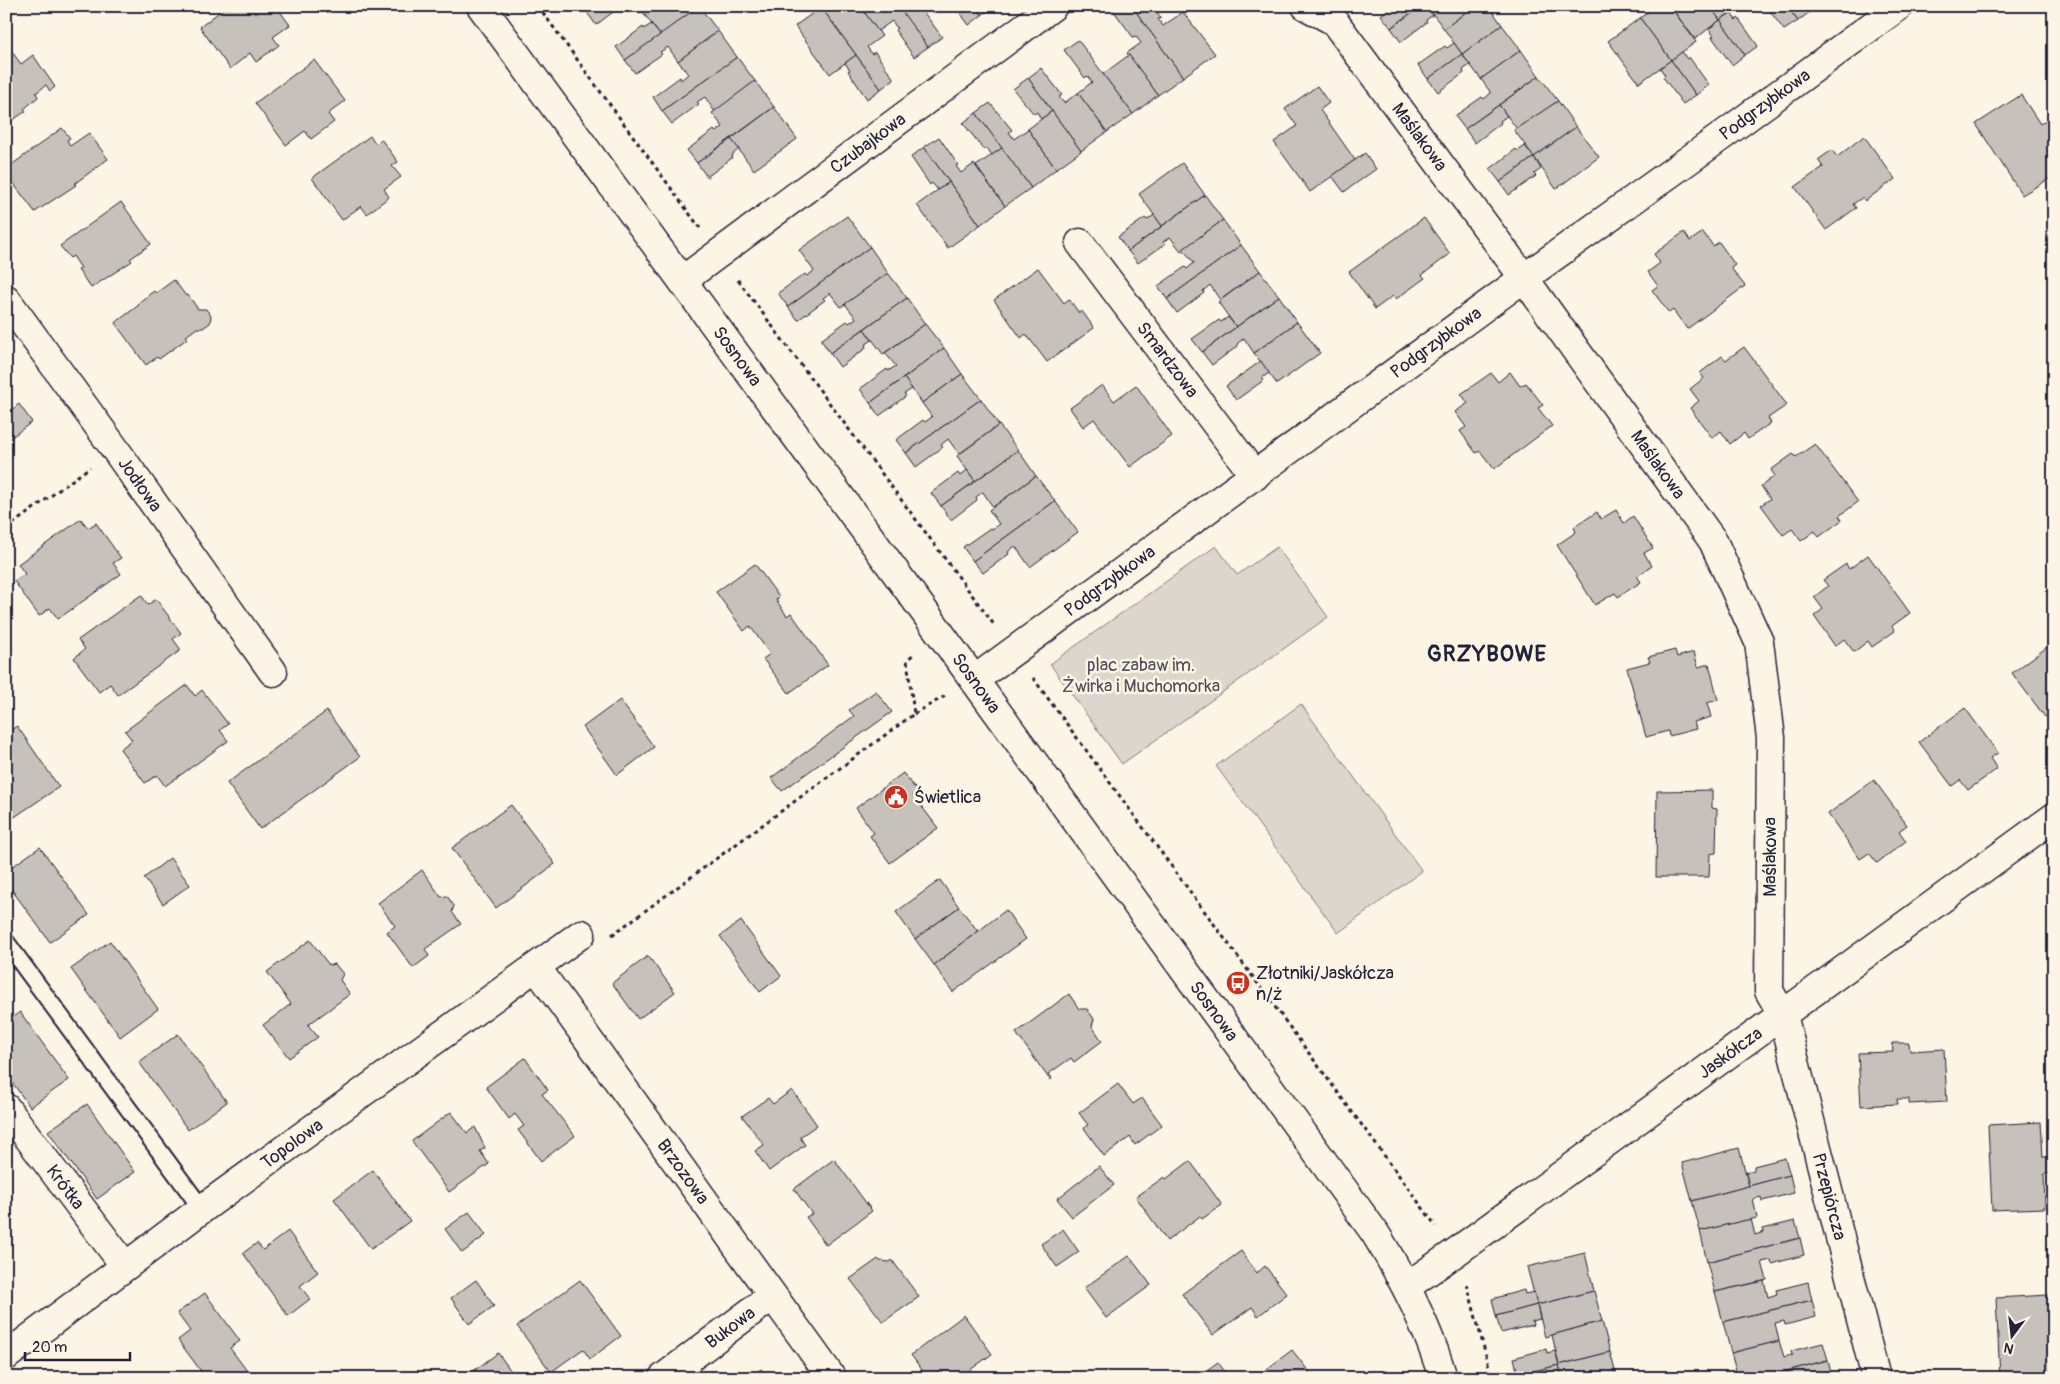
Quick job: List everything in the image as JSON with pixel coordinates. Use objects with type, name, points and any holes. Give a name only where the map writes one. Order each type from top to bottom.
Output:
[{"type":"street","name":"Sosnowa","points":[[481,6],[683,280],[1375,1233],[1406,1286],[1438,1360],[1443,1378]]},
{"type":"street","name":"Czubajkowa","points":[[683,280],[1053,6]]},
{"type":"street","name":"Maślakowa","points":[[1306,6],[1334,21],[1524,278],[1713,540],[1759,642],[1771,738],[1769,992],[1783,1014]]},
{"type":"street","name":"Podgrzybkowa","points":[[974,680],[1524,278],[1704,150],[1899,6]]},
{"type":"street","name":"Smardzowa","points":[[1080,243],[1255,476]]},
{"type":"street","name":"Jodłowa","points":[[6,299],[273,672]]},
{"type":"street","name":"Jaskółcza","points":[[1406,1286],[1456,1252],[2054,817]]},
{"type":"street","name":"Topolowa","points":[[6,1356],[202,1209],[581,934]]},
{"type":"street","name":"Brzozowa","points":[[536,967],[832,1378]]},
{"type":"street","name":"Przepiórcza","points":[[1783,1014],[1876,1378]]},
{"type":"street","name":"Krótka","points":[[6,1108],[125,1266]]},
{"type":"street","name":"Bukowa","points":[[663,1378],[772,1296]]},
{"type":"lane","points":[[6,942],[202,1209]]},
{"type":"path","points":[[6,529],[115,449]]},
{"type":"path","points":[[1456,1252],[1471,1298],[1492,1378]]},
{"type":"green space","name":"plac zabaw im. Żwirka i Muchomorka","points":[[1216,546],[1237,575],[1277,547],[1328,617],[1122,764],[1050,664]]},
{"type":"green space","points":[[1301,704],[1422,871],[1338,933],[1216,766]]},
{"type":"building","points":[[227,6],[276,6],[290,25],[273,37],[279,45],[256,62],[250,53],[230,69],[200,27]]},
{"type":"building","points":[[593,6],[621,6],[596,25],[586,11]]},
{"type":"building","points":[[646,6],[699,6],[660,35],[642,11],[639,13]]},
{"type":"building","points":[[699,6],[718,31],[678,61],[668,47],[660,52],[662,54],[635,73],[625,60]]},
{"type":"building","points":[[860,6],[882,36],[867,47],[872,54],[875,52],[894,79],[881,89],[821,7]]},
{"type":"building","points":[[860,6],[899,6],[928,47],[914,57],[895,30],[897,28],[892,21],[878,31]]},
{"type":"building","points":[[912,6],[916,6],[920,12],[922,10],[942,37],[928,47],[903,13]]},
{"type":"building","points":[[955,6],[976,6],[982,15],[969,25]]},
{"type":"building","points":[[976,6],[995,6],[982,15]]},
{"type":"building","points":[[1118,6],[1132,6],[1183,77],[1158,95],[1127,53],[1141,43],[1136,36],[1133,37],[1113,10]]},
{"type":"building","points":[[1132,6],[1153,6],[1161,18],[1158,19],[1163,26],[1183,12],[1215,54],[1183,77]]},
{"type":"building","points":[[1393,6],[1421,6],[1391,28],[1381,15]]},
{"type":"building","points":[[1421,6],[1427,6],[1433,15],[1401,42],[1391,28]]},
{"type":"building","points":[[1427,6],[1474,6],[1444,29]]},
{"type":"building","points":[[1474,6],[1489,6],[1502,25],[1462,54],[1444,29]]},
{"type":"building","points":[[1656,6],[1670,6],[1696,42],[1671,60],[1640,18]]},
{"type":"building","points":[[1670,6],[1710,6],[1720,20],[1695,39]]},
{"type":"building","points":[[1710,6],[1740,6],[1720,20]]},
{"type":"building","points":[[1766,6],[1787,6],[1798,21],[1784,30]]},
{"type":"building","points":[[1787,6],[1807,6],[1811,11],[1798,21]]},
{"type":"building","points":[[821,7],[856,55],[830,74],[795,26]]},
{"type":"building","points":[[1731,13],[1736,20],[1738,18],[1758,46],[1745,55],[1720,20]]},
{"type":"building","points":[[1640,18],[1671,60],[1639,83],[1608,41]]},
{"type":"building","points":[[1720,20],[1745,55],[1732,65],[1712,37],[1714,36],[1709,29]]},
{"type":"building","points":[[651,24],[660,35],[625,60],[616,47],[643,27],[644,29]]},
{"type":"building","points":[[1502,25],[1521,50],[1481,79],[1462,54]]},
{"type":"building","points":[[718,31],[737,57],[662,111],[653,97],[680,77],[681,80],[688,74],[678,61]]},
{"type":"building","points":[[1078,40],[1133,114],[1107,132],[1078,93],[1092,82],[1087,76],[1085,78],[1064,50]]},
{"type":"building","points":[[1454,43],[1462,54],[1428,79],[1418,65],[1445,46],[1447,48]]},
{"type":"building","points":[[10,49],[21,64],[33,55],[55,87],[50,91],[46,85],[36,93],[38,97],[24,109],[26,111],[10,122],[6,117],[6,51]]},
{"type":"building","points":[[1521,50],[1539,76],[1465,129],[1455,116],[1491,93],[1481,79]]},
{"type":"building","points":[[1682,52],[1687,59],[1689,57],[1709,85],[1696,95],[1671,60]]},
{"type":"building","points":[[1462,54],[1470,65],[1463,70],[1464,73],[1438,92],[1428,79]]},
{"type":"building","points":[[856,55],[881,89],[867,99],[848,71],[850,70],[845,63]]},
{"type":"building","points":[[1129,55],[1158,95],[1133,114],[1103,74]]},
{"type":"building","points":[[737,57],[755,81],[715,112],[705,97],[697,102],[699,104],[672,124],[662,111]]},
{"type":"building","points":[[314,60],[345,101],[328,114],[334,122],[311,139],[305,131],[286,145],[255,103]]},
{"type":"building","points":[[1671,60],[1696,95],[1683,104],[1663,77],[1665,75],[1660,68]]},
{"type":"building","points":[[1041,68],[1062,95],[1059,97],[1064,103],[1078,93],[1107,132],[1081,151],[1028,78]]},
{"type":"building","points":[[1539,76],[1558,101],[1517,129],[1499,105]]},
{"type":"building","points":[[1028,78],[1052,111],[1041,119],[1037,112],[1034,114],[1013,89]]},
{"type":"building","points":[[755,81],[774,107],[697,163],[687,150],[714,130],[716,132],[723,127],[712,113]]},
{"type":"building","points":[[1317,86],[1329,103],[1320,110],[1355,160],[1310,192],[1274,142],[1297,126],[1285,109]]},
{"type":"building","points":[[2021,95],[2040,124],[2046,120],[2054,132],[2054,135],[2048,138],[2054,147],[2054,176],[2022,195],[1976,124]]},
{"type":"building","points":[[1558,101],[1576,127],[1534,157],[1514,130]]},
{"type":"building","points":[[990,103],[1012,130],[1009,132],[1014,139],[1028,129],[1056,169],[1031,188],[976,113]]},
{"type":"building","points":[[1499,105],[1507,116],[1475,143],[1465,129]]},
{"type":"building","points":[[774,107],[797,139],[754,170],[731,139]]},
{"type":"building","points":[[1052,111],[1081,151],[1056,169],[1028,129]]},
{"type":"building","points":[[976,113],[1002,148],[992,155],[987,148],[984,150],[963,123]]},
{"type":"building","points":[[1576,127],[1599,157],[1556,189],[1534,157]]},
{"type":"building","points":[[62,128],[70,138],[67,140],[70,146],[89,133],[108,159],[74,184],[76,185],[35,212],[16,187],[6,169]]},
{"type":"building","points":[[370,136],[376,144],[381,139],[398,162],[392,166],[401,177],[384,189],[389,197],[367,214],[361,206],[342,220],[312,178]]},
{"type":"building","points":[[1864,136],[1895,179],[1865,201],[1863,197],[1853,204],[1856,208],[1826,230],[1795,187],[1823,167],[1818,160],[1832,150],[1837,157]]},
{"type":"building","points":[[939,137],[958,165],[956,166],[961,173],[974,164],[1005,206],[980,225],[924,147]]},
{"type":"building","points":[[731,139],[739,149],[732,155],[733,157],[707,177],[697,163]]},
{"type":"building","points":[[1525,146],[1534,157],[1500,182],[1490,169],[1516,149],[1518,151]]},
{"type":"building","points":[[924,147],[949,182],[938,190],[932,183],[930,185],[911,157]]},
{"type":"building","points":[[1002,148],[1031,188],[1005,206],[976,166]]},
{"type":"building","points":[[1365,153],[1376,169],[1344,192],[1332,176]]},
{"type":"building","points":[[1534,157],[1541,169],[1534,174],[1536,176],[1509,195],[1500,182]]},
{"type":"building","points":[[1182,163],[1205,195],[1162,226],[1139,194]]},
{"type":"building","points":[[949,182],[980,225],[948,248],[917,205]]},
{"type":"building","points":[[1205,195],[1223,220],[1181,251],[1170,237],[1163,242],[1165,244],[1138,263],[1128,251]]},
{"type":"building","points":[[121,202],[151,244],[130,259],[132,261],[91,288],[78,270],[81,268],[73,256],[70,258],[60,246]]},
{"type":"building","points":[[1154,215],[1162,226],[1128,251],[1118,237],[1145,218],[1147,220]]},
{"type":"building","points":[[847,216],[870,247],[788,307],[778,293],[805,274],[807,276],[814,271],[799,250]]},
{"type":"building","points":[[1424,218],[1450,254],[1422,275],[1425,278],[1396,299],[1393,296],[1375,309],[1349,272]]},
{"type":"building","points":[[1223,220],[1241,245],[1167,299],[1158,286],[1194,263],[1183,249]]},
{"type":"building","points":[[1684,232],[1690,241],[1703,232],[1713,246],[1719,242],[1735,265],[1731,268],[1745,286],[1687,329],[1673,310],[1669,313],[1652,290],[1658,286],[1648,272],[1660,263],[1654,254]]},
{"type":"building","points":[[1241,245],[1260,271],[1220,300],[1210,285],[1203,291],[1204,293],[1177,313],[1167,299]]},
{"type":"building","points":[[870,247],[888,273],[841,307],[830,293],[823,298],[825,300],[798,320],[788,307]]},
{"type":"building","points":[[1038,268],[1064,303],[1069,299],[1079,313],[1082,311],[1094,328],[1047,362],[1026,334],[1021,338],[994,300]]},
{"type":"building","points":[[1260,271],[1279,296],[1236,327],[1218,302]]},
{"type":"building","points":[[888,273],[907,298],[830,353],[821,340],[847,321],[849,323],[856,318],[845,304]]},
{"type":"building","points":[[174,280],[198,309],[206,309],[211,316],[210,323],[203,328],[197,328],[186,336],[188,338],[159,359],[157,357],[146,365],[115,323],[154,291],[156,293]]},
{"type":"building","points":[[1279,296],[1297,322],[1254,353],[1244,338],[1237,344],[1238,346],[1212,365],[1202,352]]},
{"type":"building","points":[[907,298],[925,324],[883,354],[864,329]]},
{"type":"building","points":[[1228,317],[1236,327],[1202,352],[1192,339],[1219,320],[1221,322]]},
{"type":"building","points":[[1297,322],[1320,353],[1277,384],[1254,353]]},
{"type":"building","points":[[925,324],[944,348],[870,403],[860,389],[887,369],[888,371],[896,366],[885,353]]},
{"type":"building","points":[[864,329],[872,340],[865,345],[866,348],[840,367],[830,353]]},
{"type":"building","points":[[1744,347],[1787,405],[1768,418],[1771,423],[1748,439],[1744,433],[1730,444],[1721,431],[1712,438],[1690,408],[1699,401],[1690,389],[1704,378],[1700,373],[1722,356],[1726,360]]},
{"type":"building","points":[[944,348],[962,374],[922,403],[904,378]]},
{"type":"building","points":[[1261,361],[1269,373],[1262,378],[1264,380],[1236,400],[1226,386]]},
{"type":"building","points":[[1510,372],[1520,386],[1526,383],[1543,405],[1538,408],[1552,426],[1494,469],[1480,451],[1476,453],[1460,431],[1466,427],[1455,412],[1468,403],[1461,394],[1491,373],[1498,382]]},
{"type":"building","points":[[962,374],[981,399],[906,453],[896,440],[923,420],[925,422],[932,417],[922,403]]},
{"type":"building","points":[[904,378],[912,389],[904,394],[906,396],[879,416],[870,403]]},
{"type":"building","points":[[1102,385],[1114,401],[1136,385],[1172,436],[1130,467],[1094,419],[1083,427],[1070,408]]},
{"type":"building","points":[[981,399],[999,425],[959,454],[948,439],[941,445],[943,447],[916,467],[906,453]]},
{"type":"building","points":[[19,404],[32,422],[6,441],[6,414]]},
{"type":"building","points":[[999,425],[1018,450],[975,481],[957,456]]},
{"type":"building","points":[[1815,444],[1858,502],[1839,516],[1842,520],[1819,537],[1815,531],[1801,541],[1792,529],[1783,535],[1761,505],[1770,499],[1761,486],[1775,476],[1771,470],[1793,454],[1796,457]]},
{"type":"building","points":[[1018,450],[1036,476],[993,507],[983,492],[976,497],[977,500],[951,520],[941,506]]},
{"type":"building","points":[[967,470],[975,481],[941,506],[931,493],[958,473],[960,476]]},
{"type":"building","points":[[1036,476],[1055,501],[973,561],[963,547],[999,524],[989,510]]},
{"type":"building","points":[[1055,501],[1078,532],[1030,567],[1015,546],[1008,552],[1009,554],[983,573],[973,561]]},
{"type":"building","points":[[1616,510],[1624,523],[1633,516],[1653,548],[1644,553],[1652,566],[1637,576],[1641,582],[1618,597],[1615,593],[1595,605],[1557,545],[1576,532],[1574,527],[1597,512],[1601,519]]},
{"type":"building","points":[[81,519],[88,528],[96,523],[121,558],[113,563],[121,574],[58,619],[50,608],[39,616],[14,581],[25,574],[18,564]]},
{"type":"building","points":[[1868,555],[1910,613],[1892,626],[1895,631],[1872,647],[1868,641],[1854,652],[1844,639],[1835,646],[1814,616],[1823,609],[1814,597],[1828,586],[1823,580],[1846,564],[1849,569]]},
{"type":"building","points":[[755,564],[779,597],[776,600],[787,616],[791,613],[828,665],[789,693],[763,659],[770,654],[750,626],[744,631],[716,592]]},
{"type":"building","points":[[141,595],[148,605],[156,599],[181,633],[173,639],[181,650],[118,695],[110,684],[99,692],[74,658],[85,649],[78,640]]},
{"type":"building","points":[[2054,642],[2054,711],[2045,717],[2012,673]]},
{"type":"building","points":[[1675,650],[1677,657],[1694,652],[1698,667],[1709,664],[1718,700],[1707,703],[1711,717],[1694,722],[1696,729],[1669,736],[1668,731],[1646,737],[1627,668],[1650,662],[1648,657]]},
{"type":"building","points":[[187,685],[195,696],[202,690],[228,724],[220,730],[228,741],[165,786],[157,775],[145,783],[120,749],[132,740],[125,731]]},
{"type":"building","points":[[876,691],[892,712],[782,791],[771,778],[854,716],[849,710]]},
{"type":"building","points":[[620,700],[654,747],[617,775],[583,727]]},
{"type":"building","points":[[1965,708],[1998,753],[1990,758],[1997,769],[1968,790],[1960,780],[1952,786],[1919,742]]},
{"type":"building","points":[[327,711],[360,757],[260,829],[227,783]]},
{"type":"building","points":[[17,726],[59,787],[13,818],[6,808],[6,733]]},
{"type":"building","points":[[903,773],[918,792],[913,795],[938,828],[890,863],[870,836],[874,833],[856,808]]},
{"type":"building","points":[[1874,780],[1907,825],[1899,831],[1906,841],[1877,863],[1869,853],[1860,859],[1828,814]]},
{"type":"building","points":[[1712,790],[1712,808],[1717,809],[1716,853],[1710,854],[1709,877],[1656,877],[1657,791]]},
{"type":"building","points":[[511,805],[555,864],[496,908],[452,848]]},
{"type":"building","points":[[40,847],[89,915],[50,942],[6,882],[6,871]]},
{"type":"building","points":[[170,858],[190,885],[163,904],[144,878]]},
{"type":"building","points":[[422,870],[441,897],[447,896],[454,906],[452,912],[461,924],[425,949],[429,956],[413,968],[387,932],[395,926],[378,903]]},
{"type":"building","points":[[940,880],[959,907],[915,939],[896,912]]},
{"type":"building","points":[[959,907],[978,931],[934,965],[915,939]]},
{"type":"building","points":[[1006,910],[1026,939],[953,992],[934,965]]},
{"type":"building","points":[[741,921],[781,976],[760,992],[720,936]]},
{"type":"building","points":[[310,940],[329,965],[335,964],[343,974],[340,980],[350,994],[308,1025],[318,1037],[289,1058],[263,1025],[291,1004],[267,972]]},
{"type":"building","points":[[110,941],[158,1009],[120,1037],[71,969]]},
{"type":"building","points":[[648,956],[675,992],[638,1019],[612,983]]},
{"type":"building","points":[[1069,994],[1079,1009],[1087,1009],[1094,1019],[1092,1026],[1102,1041],[1074,1062],[1071,1058],[1048,1074],[1051,1078],[1050,1080],[1016,1033]]},
{"type":"building","points":[[20,1012],[69,1080],[30,1107],[6,1074],[6,1022]]},
{"type":"building","points":[[178,1034],[227,1102],[188,1130],[139,1062]]},
{"type":"building","points":[[1892,1043],[1909,1043],[1910,1051],[1944,1049],[1947,1102],[1909,1104],[1909,1099],[1897,1099],[1898,1104],[1861,1106],[1858,1053],[1893,1052]]},
{"type":"building","points":[[525,1058],[548,1090],[542,1094],[575,1136],[541,1161],[518,1130],[524,1126],[515,1114],[509,1119],[486,1087]]},
{"type":"building","points":[[1118,1084],[1133,1104],[1142,1098],[1162,1125],[1135,1145],[1130,1137],[1104,1156],[1084,1128],[1088,1125],[1079,1113]]},
{"type":"building","points":[[792,1090],[817,1125],[800,1137],[805,1145],[769,1171],[755,1151],[764,1145],[742,1116],[768,1098],[773,1104]]},
{"type":"building","points":[[87,1104],[135,1172],[97,1199],[48,1131]]},
{"type":"building","points":[[451,1112],[467,1133],[475,1127],[485,1148],[480,1151],[489,1164],[449,1192],[412,1141]]},
{"type":"building","points":[[2041,1122],[2043,1157],[2051,1157],[2051,1173],[2044,1174],[2045,1208],[1992,1210],[1988,1125]]},
{"type":"building","points":[[1739,1148],[1749,1186],[1692,1201],[1682,1163]]},
{"type":"building","points":[[1785,1158],[1790,1175],[1749,1186],[1746,1173],[1754,1170],[1754,1166]]},
{"type":"building","points":[[834,1159],[872,1211],[826,1245],[806,1217],[812,1214],[794,1189]]},
{"type":"building","points":[[1190,1161],[1222,1205],[1202,1219],[1200,1216],[1167,1241],[1136,1197],[1164,1177],[1166,1179]]},
{"type":"building","points":[[1099,1166],[1114,1185],[1072,1217],[1057,1199]]},
{"type":"building","points":[[373,1170],[410,1221],[371,1249],[334,1199]]},
{"type":"building","points":[[1790,1175],[1794,1193],[1762,1201],[1761,1197],[1753,1199],[1757,1218],[1700,1231],[1692,1201]]},
{"type":"building","points":[[469,1212],[486,1235],[462,1253],[445,1229]]},
{"type":"building","points":[[1751,1219],[1755,1235],[1764,1232],[1763,1229],[1795,1221],[1800,1238],[1707,1262],[1700,1231]]},
{"type":"building","points":[[1063,1229],[1079,1252],[1057,1267],[1041,1244]]},
{"type":"building","points":[[288,1231],[318,1272],[300,1286],[310,1299],[288,1316],[243,1253],[257,1243],[263,1250]]},
{"type":"building","points":[[1800,1238],[1804,1255],[1772,1264],[1771,1260],[1762,1262],[1767,1280],[1715,1292],[1707,1262]]},
{"type":"building","points":[[1241,1251],[1257,1273],[1265,1266],[1287,1294],[1258,1316],[1252,1307],[1213,1335],[1182,1294]]},
{"type":"building","points":[[1585,1253],[1594,1291],[1537,1305],[1527,1267]]},
{"type":"building","points":[[1129,1256],[1151,1285],[1106,1318],[1084,1288]]},
{"type":"building","points":[[878,1259],[890,1262],[892,1260],[919,1297],[883,1322],[850,1279]]},
{"type":"building","points":[[476,1280],[494,1306],[469,1324],[451,1298]]},
{"type":"building","points":[[580,1280],[621,1336],[590,1359],[583,1349],[551,1372],[517,1326]]},
{"type":"building","points":[[1764,1281],[1768,1297],[1777,1294],[1776,1290],[1808,1282],[1812,1300],[1723,1322],[1715,1292]]},
{"type":"building","points":[[1524,1290],[1525,1294],[1534,1292],[1537,1305],[1496,1316],[1492,1299]]},
{"type":"building","points":[[1594,1291],[1602,1321],[1545,1337],[1537,1305]]},
{"type":"building","points":[[205,1293],[240,1341],[230,1348],[250,1375],[245,1378],[206,1378],[178,1340],[190,1331],[177,1313]]},
{"type":"building","points":[[2049,1295],[2051,1329],[2054,1329],[2054,1346],[2052,1346],[2053,1378],[2000,1378],[1996,1298]]},
{"type":"building","points":[[1812,1300],[1816,1317],[1785,1325],[1784,1321],[1775,1323],[1779,1341],[1731,1353],[1723,1322]]},
{"type":"building","points":[[1537,1305],[1540,1319],[1532,1321],[1533,1325],[1501,1333],[1496,1316]]},
{"type":"building","points":[[964,1315],[992,1354],[959,1378],[928,1378],[911,1355]]},
{"type":"building","points":[[1602,1321],[1610,1352],[1559,1365],[1552,1335]]},
{"type":"building","points":[[1779,1341],[1784,1357],[1792,1355],[1791,1351],[1823,1343],[1828,1360],[1760,1378],[1738,1378],[1731,1353]]},
{"type":"building","points":[[1546,1349],[1547,1353],[1555,1351],[1559,1365],[1518,1375],[1514,1358]]},
{"type":"building","points":[[1292,1350],[1314,1378],[1255,1378]]},
{"type":"building","points":[[1610,1352],[1617,1378],[1562,1378],[1559,1365]]},
{"type":"building","points":[[498,1353],[516,1378],[464,1378]]},
{"type":"building","points":[[1828,1360],[1832,1378],[1789,1378],[1787,1371]]},
{"type":"building","points":[[1218,1362],[1229,1378],[1196,1378]]},
{"type":"building","points":[[1559,1365],[1562,1378],[1519,1378],[1518,1375]]},
{"type":"building","points":[[761,1369],[767,1378],[750,1378]]},
{"type":"building","points":[[1787,1371],[1789,1378],[1760,1378]]},
{"type":"place","name":"Świetlica","points":[[896,797]]},
{"type":"place","name":"Złotniki/Jaskółcza n/ż","points":[[1238,983]]},
{"type":"district","name":"GRZYBOWE","points":[[1487,654]]}]
